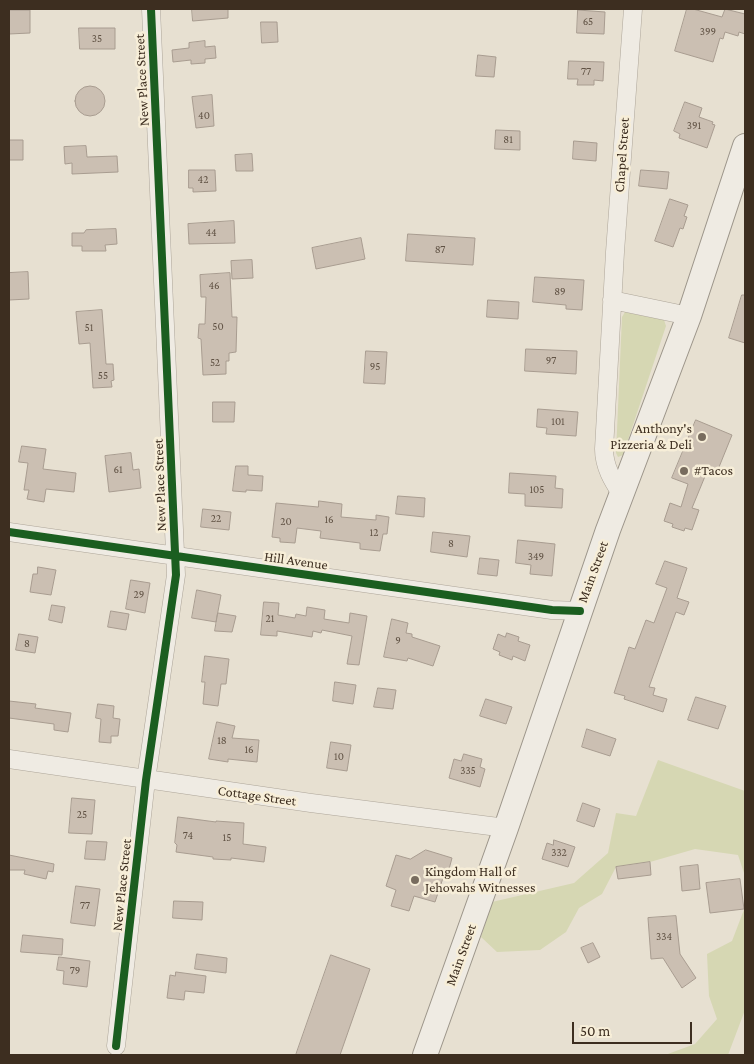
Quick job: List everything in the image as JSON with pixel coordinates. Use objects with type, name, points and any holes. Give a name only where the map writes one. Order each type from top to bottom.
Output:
[{"type":"main road","name":"Main Street","points":[[425,1055],[506,828],[580,611],[689,316],[745,146]]},
{"type":"street","name":"New Place Street","points":[[116,1046],[146,780],[176,575],[151,9]]},
{"type":"street","name":"Chapel Street","points":[[622,495],[609,475],[604,455],[612,300],[633,9]]},
{"type":"street","points":[[612,300],[689,316]]},
{"type":"street","name":"Hill Avenue","points":[[9,534],[552,610],[580,611]]},
{"type":"street","name":"Cottage Street","points":[[9,759],[146,780],[506,828]]},
{"type":"green space","points":[[625,312],[664,320],[666,326],[623,455],[618,457],[616,453],[622,317]]},
{"type":"green space","points":[[658,760],[745,791],[745,876],[738,855],[695,849],[650,862],[616,867],[602,894],[579,908],[566,932],[540,950],[497,952],[481,937],[492,902],[574,883],[608,853],[616,813],[636,816]]},
{"type":"green space","points":[[745,907],[745,1010],[728,1055],[665,1055],[695,1044],[717,1019],[709,996],[707,954],[732,941]]},
{"type":"building","points":[[192,9],[228,9],[228,18],[193,21]]},
{"type":"building","points":[[687,9],[722,17],[725,9],[745,14],[745,34],[739,32],[738,36],[725,32],[723,39],[720,38],[713,62],[675,51]]},
{"type":"building","points":[[9,10],[30,10],[30,33],[9,34]]},
{"type":"building","points":[[578,10],[605,12],[604,34],[577,33]]},
{"type":"building","points":[[261,22],[277,22],[278,42],[262,43]]},
{"type":"building","points":[[79,28],[115,28],[115,49],[80,49]]},
{"type":"building","points":[[205,41],[205,47],[215,46],[216,58],[205,59],[205,63],[191,64],[191,60],[173,62],[172,50],[189,48],[189,43]]},
{"type":"building","points":[[478,55],[496,57],[494,77],[476,76]]},
{"type":"building","points":[[569,61],[604,62],[603,81],[594,80],[594,85],[577,85],[578,79],[568,79]]},
{"type":"building","points":[[90,86],[101,90],[105,101],[101,112],[90,116],[79,112],[75,101],[79,90]]},
{"type":"building","points":[[212,95],[214,126],[196,128],[192,97]]},
{"type":"building","points":[[685,102],[702,108],[699,117],[713,122],[712,124],[715,125],[707,148],[679,138],[680,134],[674,131]]},
{"type":"building","points":[[496,130],[520,131],[520,150],[495,149]]},
{"type":"building","points":[[9,140],[23,140],[23,160],[9,160]]},
{"type":"building","points":[[574,141],[597,143],[596,161],[573,159]]},
{"type":"building","points":[[86,146],[87,157],[117,156],[118,172],[72,174],[72,163],[65,164],[64,147]]},
{"type":"building","points":[[252,154],[253,171],[236,171],[235,155]]},
{"type":"building","points":[[189,170],[215,170],[216,191],[193,192],[193,188],[189,188]]},
{"type":"building","points":[[641,170],[669,172],[667,189],[639,186]]},
{"type":"building","points":[[670,199],[688,205],[684,216],[687,217],[683,229],[680,228],[673,247],[655,241]]},
{"type":"building","points":[[234,221],[235,243],[189,244],[188,224]]},
{"type":"building","points":[[116,229],[117,244],[105,245],[106,251],[82,251],[82,246],[72,246],[72,233],[84,233],[86,230]]},
{"type":"building","points":[[408,234],[475,238],[473,265],[406,261]]},
{"type":"building","points":[[361,238],[365,259],[316,269],[312,248]]},
{"type":"building","points":[[252,260],[253,278],[232,279],[231,261]]},
{"type":"building","points":[[28,272],[29,299],[9,300],[9,273]]},
{"type":"building","points":[[230,273],[232,317],[237,317],[236,352],[229,353],[229,361],[226,361],[226,374],[203,375],[201,339],[198,338],[199,324],[205,324],[206,297],[201,297],[200,275]]},
{"type":"building","points":[[535,277],[584,280],[582,310],[566,309],[566,305],[533,302]]},
{"type":"building","points":[[742,295],[745,295],[745,343],[729,338]]},
{"type":"building","points":[[488,300],[519,302],[518,319],[487,317]]},
{"type":"building","points":[[102,310],[106,364],[113,364],[114,380],[111,381],[112,387],[93,388],[90,343],[79,344],[76,312]]},
{"type":"building","points":[[526,349],[577,351],[576,374],[525,371]]},
{"type":"building","points":[[366,351],[387,352],[385,384],[364,383]]},
{"type":"building","points":[[213,402],[235,402],[234,422],[213,422]]},
{"type":"building","points":[[538,409],[578,412],[576,436],[546,434],[547,428],[537,427]]},
{"type":"building","points":[[696,420],[732,435],[717,472],[708,469],[692,508],[699,510],[692,530],[685,528],[684,531],[672,527],[673,524],[664,521],[670,503],[681,507],[688,484],[672,478]]},
{"type":"building","points":[[22,446],[46,449],[43,469],[76,473],[74,492],[46,489],[44,502],[27,499],[29,490],[24,490],[28,463],[19,462]]},
{"type":"building","points":[[131,453],[133,470],[139,469],[141,488],[109,492],[105,456]]},
{"type":"building","points":[[236,466],[248,466],[248,475],[263,476],[262,491],[233,491]]},
{"type":"building","points":[[510,473],[556,476],[555,488],[563,489],[562,508],[525,506],[525,494],[509,493]]},
{"type":"building","points":[[398,496],[425,498],[424,517],[396,514]]},
{"type":"building","points":[[319,501],[342,504],[341,517],[376,520],[376,515],[389,517],[387,534],[383,534],[380,551],[360,549],[360,543],[320,538],[321,531],[297,528],[295,543],[280,542],[280,538],[272,537],[276,503],[318,507]]},
{"type":"building","points":[[203,509],[231,512],[229,530],[201,527]]},
{"type":"building","points":[[433,532],[470,536],[467,557],[431,552]]},
{"type":"building","points":[[518,540],[555,544],[552,576],[530,574],[531,565],[516,563]]},
{"type":"building","points":[[480,558],[499,560],[497,576],[478,574]]},
{"type":"building","points":[[665,561],[687,568],[677,598],[689,602],[684,615],[676,612],[649,687],[655,688],[653,695],[667,699],[663,712],[624,699],[625,696],[614,693],[629,647],[635,649],[646,620],[654,623],[667,588],[656,584]]},
{"type":"building","points":[[38,567],[56,570],[51,595],[30,592],[33,574],[37,574]]},
{"type":"building","points":[[131,580],[150,583],[145,613],[126,609]]},
{"type":"building","points":[[197,590],[221,595],[216,622],[192,618]]},
{"type":"building","points":[[264,602],[279,603],[278,615],[295,618],[296,614],[306,616],[307,607],[325,610],[324,619],[349,623],[350,613],[367,616],[359,665],[347,664],[352,636],[322,630],[321,633],[313,631],[312,637],[277,631],[277,636],[261,635]]},
{"type":"building","points":[[52,605],[65,607],[62,623],[49,620]]},
{"type":"building","points":[[111,611],[129,614],[126,630],[108,627]]},
{"type":"building","points":[[218,613],[236,616],[232,632],[215,631]]},
{"type":"building","points":[[392,619],[408,623],[406,633],[412,634],[412,637],[440,646],[433,666],[408,658],[407,661],[384,657]]},
{"type":"building","points":[[507,633],[519,637],[518,641],[530,645],[525,661],[513,656],[512,660],[499,655],[500,652],[493,649],[498,634],[505,637]]},
{"type":"building","points":[[19,634],[38,637],[35,653],[16,650]]},
{"type":"building","points":[[205,656],[229,659],[226,684],[221,684],[218,706],[203,704],[205,682],[202,682]]},
{"type":"building","points":[[335,682],[356,685],[353,704],[333,701]]},
{"type":"building","points":[[378,688],[396,690],[393,709],[374,707]]},
{"type":"building","points":[[696,697],[726,706],[718,729],[688,720]]},
{"type":"building","points":[[486,699],[512,707],[506,724],[480,716]]},
{"type":"building","points":[[9,701],[36,704],[35,708],[71,713],[68,732],[54,730],[54,724],[9,718]]},
{"type":"building","points":[[98,704],[114,706],[113,718],[120,719],[118,736],[111,736],[111,743],[99,742],[101,719],[96,718]]},
{"type":"building","points":[[217,722],[235,726],[232,738],[259,740],[257,762],[228,759],[228,762],[209,759]]},
{"type":"building","points":[[587,729],[616,739],[610,756],[582,747]]},
{"type":"building","points":[[331,742],[351,745],[347,771],[327,768]]},
{"type":"building","points":[[464,754],[482,759],[480,767],[485,769],[480,787],[449,778],[454,759],[461,761]]},
{"type":"building","points":[[72,798],[95,800],[92,834],[69,833]]},
{"type":"building","points":[[583,803],[600,809],[594,827],[577,821]]},
{"type":"building","points":[[178,817],[216,822],[244,823],[243,844],[266,847],[264,862],[231,858],[231,860],[213,859],[213,857],[176,852],[177,845],[175,843]]},
{"type":"building","points":[[554,840],[575,847],[568,867],[542,859],[547,843],[553,845]]},
{"type":"building","points":[[87,841],[107,842],[105,860],[85,859]]},
{"type":"building","name":"Kingdom Hall of Jehovahs Witnesses","points":[[426,850],[452,858],[448,873],[445,872],[435,902],[414,896],[409,911],[391,906],[396,890],[386,886],[396,855],[410,859]]},
{"type":"building","points":[[9,855],[54,864],[53,872],[48,871],[46,879],[24,874],[25,870],[9,870]]},
{"type":"building","points":[[650,862],[651,875],[618,879],[616,867]]},
{"type":"building","points":[[698,865],[700,889],[682,891],[680,867]]},
{"type":"building","points":[[740,879],[744,909],[710,913],[706,883]]},
{"type":"building","points":[[76,886],[100,889],[95,926],[71,923]]},
{"type":"building","points":[[174,901],[203,902],[202,920],[173,918]]},
{"type":"building","points":[[676,916],[680,954],[696,978],[682,988],[663,958],[651,959],[648,918]]},
{"type":"building","points":[[23,935],[63,939],[62,955],[21,952]]},
{"type":"building","points":[[593,943],[600,957],[588,963],[581,948]]},
{"type":"building","points":[[197,954],[227,958],[226,973],[195,969]]},
{"type":"building","points":[[331,955],[370,969],[340,1055],[296,1055]]},
{"type":"building","points":[[59,957],[90,961],[87,987],[63,984],[64,971],[57,970]]},
{"type":"building","points":[[176,972],[206,976],[204,993],[185,991],[184,1000],[167,998],[170,975],[175,976]]},
{"type":"cycle path","points":[[116,1046],[146,780],[176,575],[151,9]]},
{"type":"cycle path","points":[[9,532],[552,610],[580,611]]},
{"type":"place","name":"Anthony's Pizzeria & Deli","points":[[702,437]]},
{"type":"place","name":"#Tacos","points":[[684,471]]},
{"type":"place","name":"Kingdom Hall of Jehovahs Witnesses","points":[[415,880]]}]
